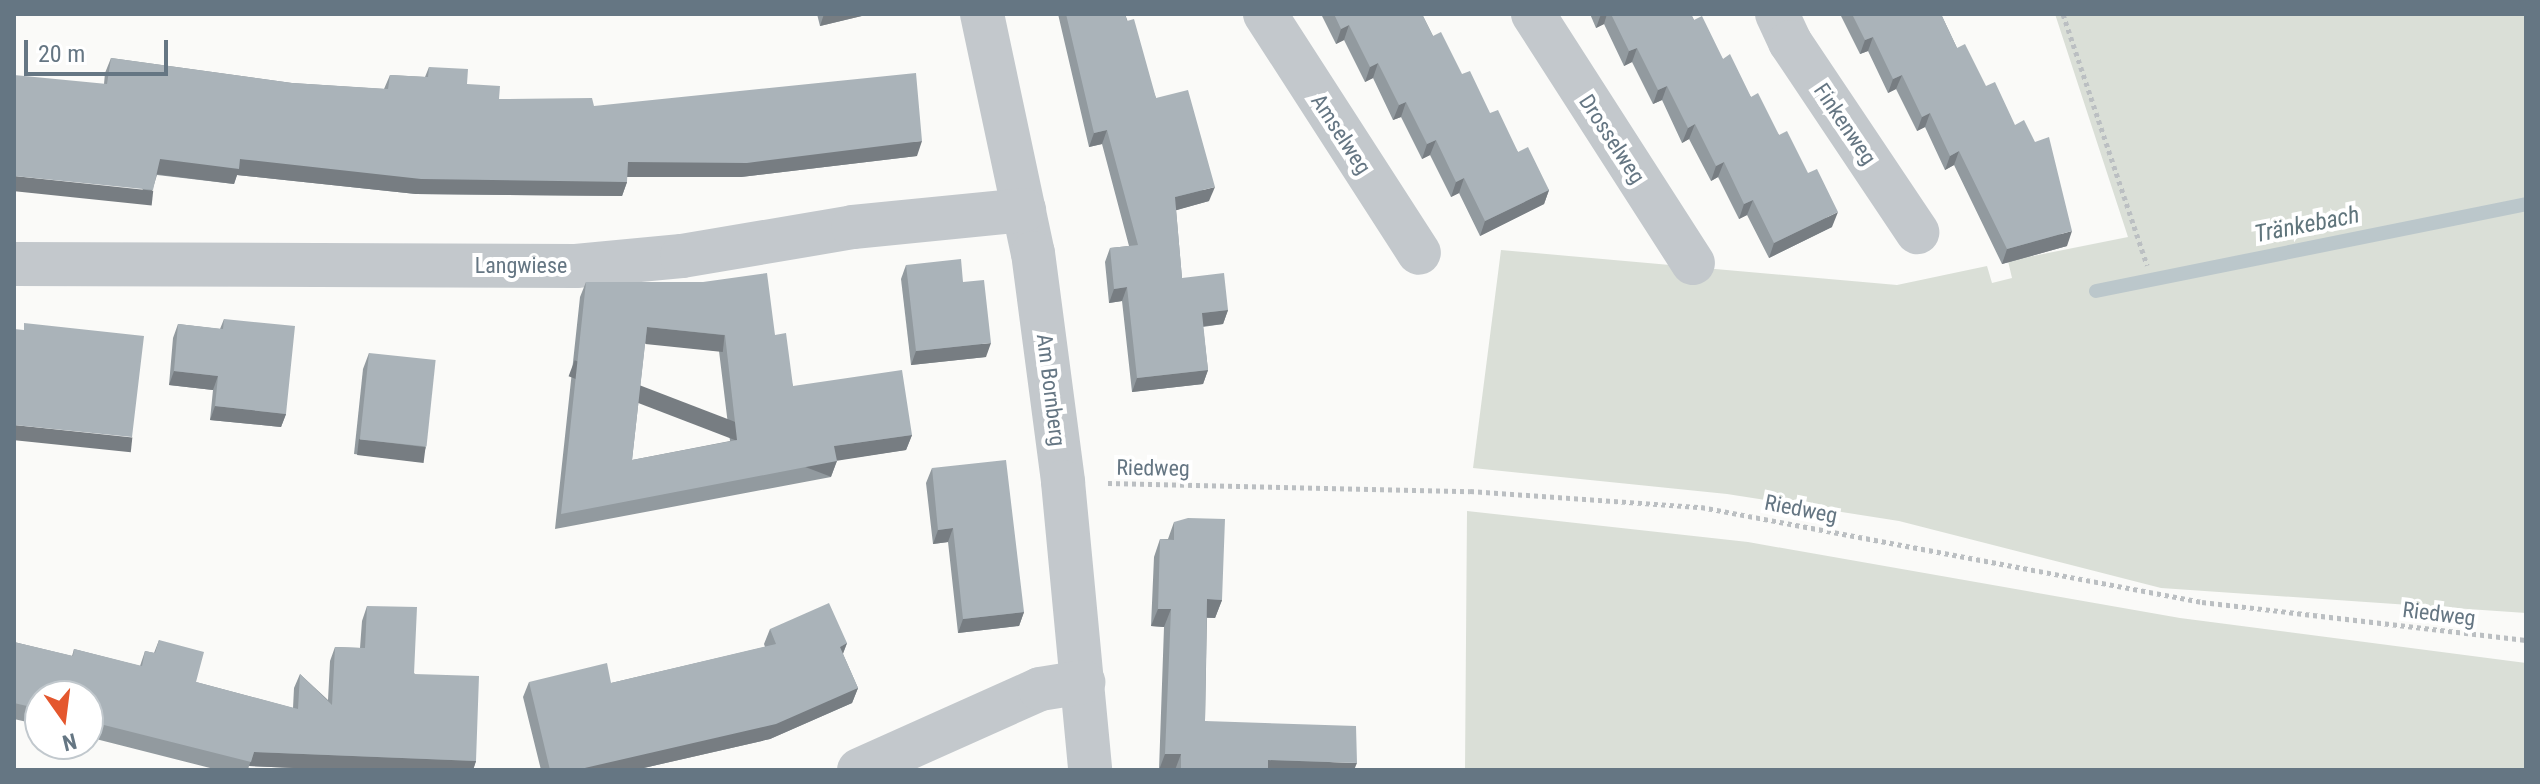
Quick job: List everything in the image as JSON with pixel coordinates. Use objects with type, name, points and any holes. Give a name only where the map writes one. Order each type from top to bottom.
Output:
[{"type":"street","name":"Am Bornberg","points":[[982,14],[1024,210],[1063,482],[1090,770]]},
{"type":"street","name":"Amselweg","points":[[1265,14],[1419,253]]},
{"type":"street","name":"Drosselweg","points":[[1533,14],[1693,263]]},
{"type":"street","name":"Finkenweg","points":[[1777,14],[1917,232]]},
{"type":"street","name":"Langwiese","points":[[14,264],[576,266],[682,256],[853,227],[1024,210]]},
{"type":"street","points":[[859,770],[1040,689],[1083,682]]},
{"type":"path","points":[[2063,14],[2147,265]]},
{"type":"path","name":"Riedweg","points":[[1063,482],[1470,491],[1701,507],[2202,602],[2526,640]]},
{"type":"shaded area","points":[[2055,14],[2526,14],[2526,613],[2161,588],[1899,521],[1727,494],[1473,468],[1501,250],[1897,285],[1987,266],[1992,283],[2012,278],[2008,261],[2128,237]]},
{"type":"shaded area","points":[[1467,511],[1748,542],[2180,618],[2526,663],[2526,770],[1465,770]]},
{"type":"building","points":[[1066,14],[1125,14],[1127,21],[1134,19],[1156,98],[1188,90],[1215,187],[1175,197],[1182,278],[1224,273],[1228,310],[1202,313],[1208,370],[1137,378],[1127,287],[1114,289],[1110,248],[1138,245],[1107,130],[1094,133]]},
{"type":"building","points":[[1334,14],[1422,14],[1433,36],[1441,32],[1462,74],[1470,71],[1490,113],[1498,110],[1518,152],[1528,147],[1549,190],[1485,221],[1464,178],[1456,182],[1436,140],[1427,144],[1406,102],[1399,105],[1378,63],[1370,67],[1349,25],[1341,29]]},
{"type":"building","points":[[1611,14],[1691,14],[1694,20],[1702,16],[1723,59],[1730,54],[1751,97],[1758,93],[1779,135],[1787,131],[1808,173],[1817,169],[1838,212],[1774,243],[1753,200],[1744,204],[1724,162],[1716,166],[1695,124],[1688,128],[1667,86],[1658,90],[1637,48],[1629,51]]},
{"type":"building","points":[[1852,14],[1941,14],[1957,48],[1965,44],[1986,86],[1995,82],[2015,125],[2024,120],[2035,142],[2049,137],[2072,231],[2007,249],[1959,151],[1950,156],[1930,113],[1922,117],[1902,75],[1893,79],[1873,37],[1865,40]]},
{"type":"building","points":[[111,58],[292,83],[388,89],[390,75],[428,77],[429,67],[468,69],[467,84],[500,86],[499,99],[592,98],[594,106],[916,73],[922,141],[747,163],[628,162],[627,182],[421,179],[240,159],[239,169],[160,159],[153,190],[14,176],[14,75],[107,84]]},
{"type":"building","points":[[961,259],[963,282],[984,280],[991,343],[916,351],[906,265]]},
{"type":"building","points":[[767,273],[775,335],[786,333],[793,386],[902,370],[912,435],[834,446],[837,461],[561,514],[586,282],[703,282]],"holes":[[[647,327],[725,335],[737,440],[632,460]]]},
{"type":"building","points":[[224,319],[295,326],[286,414],[215,406],[218,376],[174,371],[178,324],[223,329]]},
{"type":"building","points":[[24,323],[144,336],[132,437],[14,425],[14,329],[24,330]]},
{"type":"building","points":[[369,353],[436,360],[427,447],[360,440]]},
{"type":"building","points":[[1006,460],[1024,612],[963,619],[953,528],[938,530],[932,468]]},
{"type":"building","points":[[1188,518],[1225,519],[1222,600],[1207,599],[1205,721],[1356,726],[1357,763],[1268,760],[1268,770],[1181,770],[1181,754],[1165,754],[1171,609],[1158,609],[1160,539],[1174,540],[1174,522]]},
{"type":"building","points":[[829,603],[847,643],[840,647],[858,688],[776,724],[576,770],[550,770],[529,682],[607,663],[611,683],[776,644],[770,629]]},
{"type":"building","points":[[367,606],[417,607],[414,674],[479,676],[476,761],[254,752],[251,762],[104,725],[104,680],[24,680],[24,705],[14,703],[14,642],[73,656],[74,649],[142,666],[145,651],[155,653],[159,640],[204,652],[196,682],[298,709],[300,674],[332,705],[335,647],[365,648]]},
{"type":"waterway","name":"Tränkebach","points":[[2096,291],[2526,204]]}]
